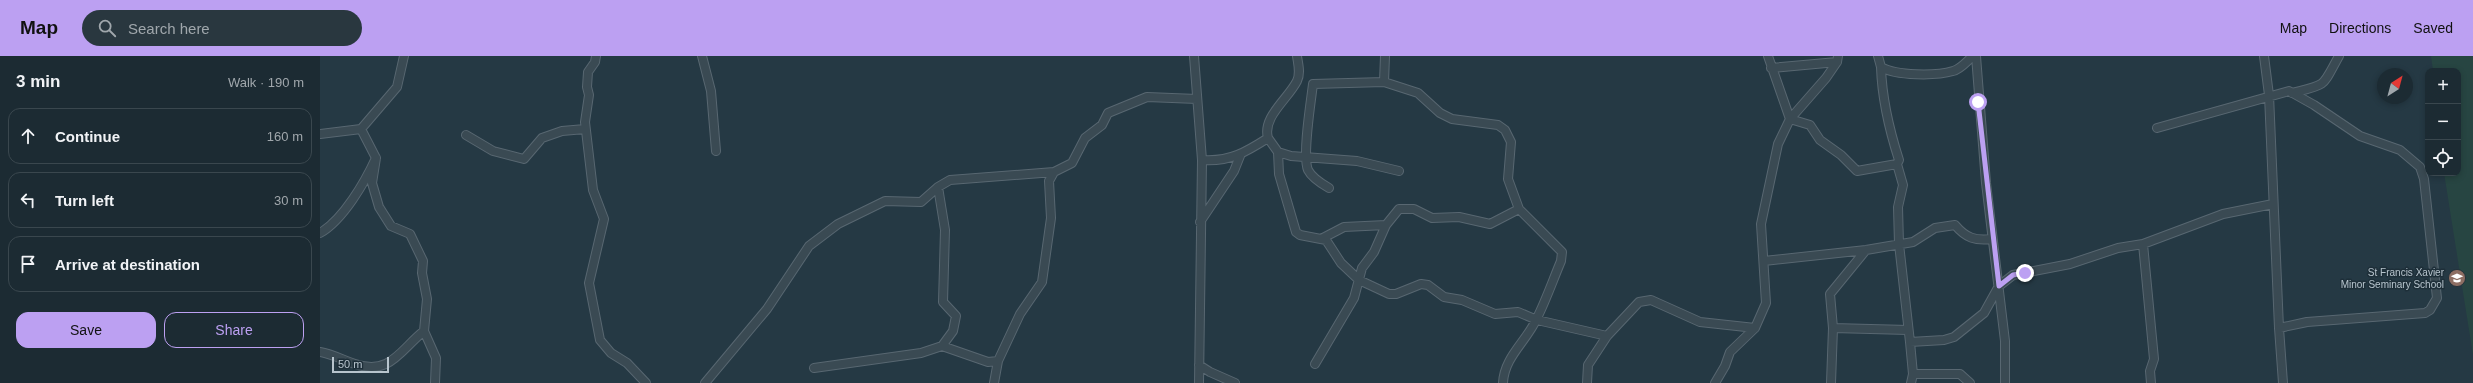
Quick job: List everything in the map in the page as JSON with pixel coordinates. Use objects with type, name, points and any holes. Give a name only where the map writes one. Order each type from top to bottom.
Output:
[{"type":"street","points":[[320,134],[361,129],[397,87],[404,56]]},
{"type":"street","points":[[596,56],[595,62],[588,72],[587,87],[589,95],[585,129],[593,190],[604,219],[590,283],[600,340],[611,353],[627,363],[646,383]]},
{"type":"street","points":[[702,56],[710,91],[716,151]]},
{"type":"street","points":[[1194,56],[1202,160],[1199,383]]},
{"type":"street","points":[[1297,56],[1299,69],[1298,80],[1269,122],[1266,131],[1268,138],[1278,152],[1280,174],[1296,232],[1300,236],[1321,239],[1331,244],[1341,263],[1359,280],[1389,294],[1396,294],[1421,284],[1428,285],[1444,297],[1462,300],[1495,314],[1518,312],[1537,320],[1607,336]]},
{"type":"street","points":[[1384,82],[1385,56]]},
{"type":"street","points":[[1768,56],[1790,120]]},
{"type":"street","points":[[1878,56],[1881,67],[1886,116],[1899,160],[1897,164],[1903,185],[1898,207],[1899,244],[1913,374],[1911,383]]},
{"type":"street","points":[[1881,67],[1891,73],[1952,72],[1974,56]]},
{"type":"street","points":[[1974,56],[1992,239],[2005,341],[2005,383]]},
{"type":"street","points":[[2264,56],[2269,95],[2279,328],[2283,383]]},
{"type":"street","points":[[2157,128],[2240,106],[2269,95],[2282,92],[2292,93],[2320,86],[2330,76],[2339,56]]},
{"type":"street","points":[[1771,68],[1837,59]]},
{"type":"street","points":[[1715,383],[1725,366],[1730,352],[1755,328],[1766,303],[1761,224],[1778,144],[1790,120],[1800,110],[1837,59]]},
{"type":"street","points":[[1298,80],[1313,84],[1384,82],[1418,93],[1440,113],[1452,119],[1498,125],[1505,130],[1511,142],[1508,179],[1519,209],[1562,252],[1561,260],[1537,320],[1509,360],[1503,372],[1503,383]]},
{"type":"street","points":[[1313,84],[1307,157],[1308,170],[1316,180],[1329,188]]},
{"type":"street","points":[[2279,328],[2307,322],[2425,313],[2430,310],[2437,298],[2424,178],[2420,167],[2400,150],[2390,145],[2360,136],[2314,105],[2292,93]]},
{"type":"street","points":[[706,383],[767,309],[809,246],[838,224],[885,201],[921,202],[938,187],[950,180],[1054,172],[1072,163],[1085,138],[1102,125],[1108,113],[1147,97],[1197,99]]},
{"type":"street","points":[[1790,120],[1810,125],[1820,140],[1841,155],[1857,170],[1897,164]]},
{"type":"street","points":[[361,129],[376,158],[372,183],[379,207],[391,226],[410,234],[423,261],[422,273],[427,299],[424,330],[436,358],[435,383]]},
{"type":"street","points":[[466,135],[493,151],[524,159],[542,138],[562,131],[585,129]]},
{"type":"street","points":[[1202,160],[1216,161],[1240,156],[1268,138]]},
{"type":"street","points":[[1278,152],[1307,157],[1357,161],[1399,171]]},
{"type":"street","points":[[1200,222],[1234,171],[1240,156]]},
{"type":"street","points":[[320,233],[336,221],[367,177],[376,158]]},
{"type":"street","points":[[994,383],[998,361],[1020,314],[1042,282],[1051,218],[1049,181],[1054,172]]},
{"type":"street","points":[[814,368],[921,353],[942,346],[953,331],[956,316],[943,302],[945,230],[938,187]]},
{"type":"street","points":[[1910,342],[1944,340],[1954,337],[1984,313],[1999,286],[2013,275],[2070,264],[2118,248],[2143,244],[2223,214],[2273,204]]},
{"type":"street","points":[[1315,364],[1354,298],[1359,280],[1386,225],[1399,209],[1414,209],[1432,218],[1459,217],[1490,224],[1519,209]]},
{"type":"street","points":[[1321,239],[1344,227],[1386,225]]},
{"type":"street","points":[[1764,261],[1866,250],[1913,242],[1935,228],[1955,225],[1964,236],[1980,241],[1992,239]]},
{"type":"street","points":[[2143,244],[2154,359],[2150,371],[2151,383]]},
{"type":"street","points":[[1831,383],[1833,328],[1830,294],[1866,250]]},
{"type":"street","points":[[1587,383],[1588,365],[1607,336],[1639,302],[1651,300],[1700,322],[1755,328]]},
{"type":"street","points":[[1833,328],[1908,330]]},
{"type":"street","points":[[320,352],[367,368],[377,369],[408,347],[424,330]]},
{"type":"street","points":[[942,346],[988,362],[998,361]]},
{"type":"street","points":[[1199,365],[1210,372],[1235,383]]},
{"type":"street","points":[[1913,374],[1960,374],[1970,383]]},
{"type":"green space","points":[[2431,56],[2473,56],[2473,355],[2444,176],[2461,176],[2461,68],[2433,68]]},
{"type":"place","name":"St Francis Xavier Minor Seminary School","points":[[2457,278]]},
{"type":"route","points":[[1978,102],[1992,239],[1999,286],[2013,275],[2025,273]]}]
